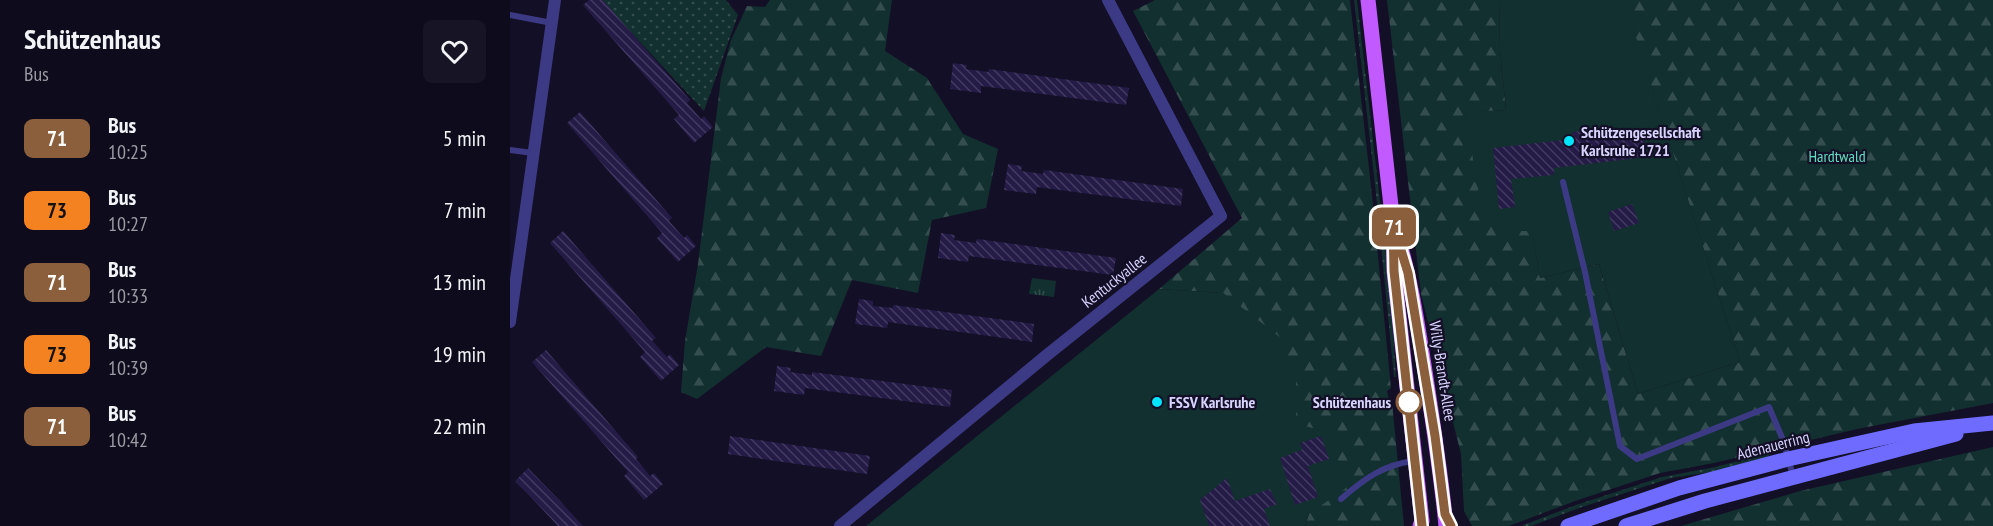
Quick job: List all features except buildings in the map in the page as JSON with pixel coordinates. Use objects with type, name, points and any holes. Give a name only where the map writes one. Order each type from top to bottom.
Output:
[{"type":"main road","name":"Willy-Brandt-Allee","points":[[1368,0],[1393,224],[1394,271],[1416,460],[1421,524]]},
{"type":"main road","name":"Willy-Brandt-Allee","points":[[1393,224],[1408,273],[1415,308],[1447,522]]},
{"type":"main road","name":"Adenauerring","points":[[1568,526],[1679,488],[1788,459],[1914,431],[1993,423]]},
{"type":"main road","name":"Adenauerring","points":[[1626,526],[1793,476],[1920,445],[1993,423]]},
{"type":"street","points":[[510,322],[555,0]]},
{"type":"street","name":"Kentuckyallee","points":[[840,526],[1047,355],[1221,216],[1108,0]]},
{"type":"lane","points":[[510,15],[552,23]]},
{"type":"lane","points":[[510,150],[533,153]]},
{"type":"lane","name":"Adenauerring","points":[[1563,182],[1585,272],[1620,446],[1636,459],[1769,407],[1783,440],[1788,459]]},
{"type":"lane","points":[[1788,459],[1793,476]]},
{"type":"lane","points":[[1341,499],[1366,477],[1400,462],[1416,460]]},
{"type":"green space","points":[[601,0],[726,0],[738,15],[704,111]]},
{"type":"green space","points":[[770,0],[892,0],[885,51],[927,78],[963,134],[998,149],[986,208],[932,220],[918,293],[852,280],[821,356],[766,347],[697,399],[681,392],[685,341],[698,264],[721,78],[731,40],[747,6],[765,7]]},
{"type":"green space","points":[[1155,0],[1350,0],[1391,388],[1387,391],[1389,400],[1392,402],[1404,526],[1305,526],[1309,514],[1296,424],[1296,381],[1223,293],[1159,289],[1242,218],[1133,11]]},
{"type":"green space","points":[[1354,0],[1357,0],[1392,307],[1396,377],[1394,377]]},
{"type":"green space","name":"Hardtwald","points":[[1387,0],[1499,0],[1500,51],[1506,110],[1465,113],[1498,231],[1532,230],[1540,278],[1599,264],[1638,394],[1740,362],[1648,76],[1558,0],[1993,0],[1993,403],[1857,429],[1714,463],[1660,473],[1509,526],[1472,526],[1464,511],[1461,454],[1421,294]]},
{"type":"green space","name":"Schützengesellschaft Karlsruhe 1721","points":[[1499,0],[1624,0],[1740,362],[1638,394],[1599,264],[1540,278],[1532,231],[1498,231],[1483,218],[1465,112],[1506,110],[1500,51]]},
{"type":"green space","points":[[1032,278],[1056,281],[1054,297],[1029,294]]},
{"type":"green space","name":"FSSV Karlsruhe","points":[[1159,289],[1223,293],[1281,338],[1296,381],[1296,424],[1329,432],[1346,488],[1309,514],[1305,526],[866,526]]},
{"type":"green space","points":[[1993,447],[1993,526],[1681,526],[1800,491]]},
{"type":"green space","points":[[1773,452],[1767,457],[1711,472],[1671,478],[1531,526],[1521,526],[1662,477],[1715,467]]},
{"type":"bus line","name":"71","points":[[1422,526],[1394,271],[1393,224],[1408,273],[1435,436],[1445,514],[1451,526]]},
{"type":"place","name":"Schützengesellschaft Karlsruhe 1721","points":[[1569,141]]},
{"type":"place","name":"FSSV Karlsruhe","points":[[1157,402]]},
{"type":"place","name":"Schützenhaus","points":[[1409,402]]}]
